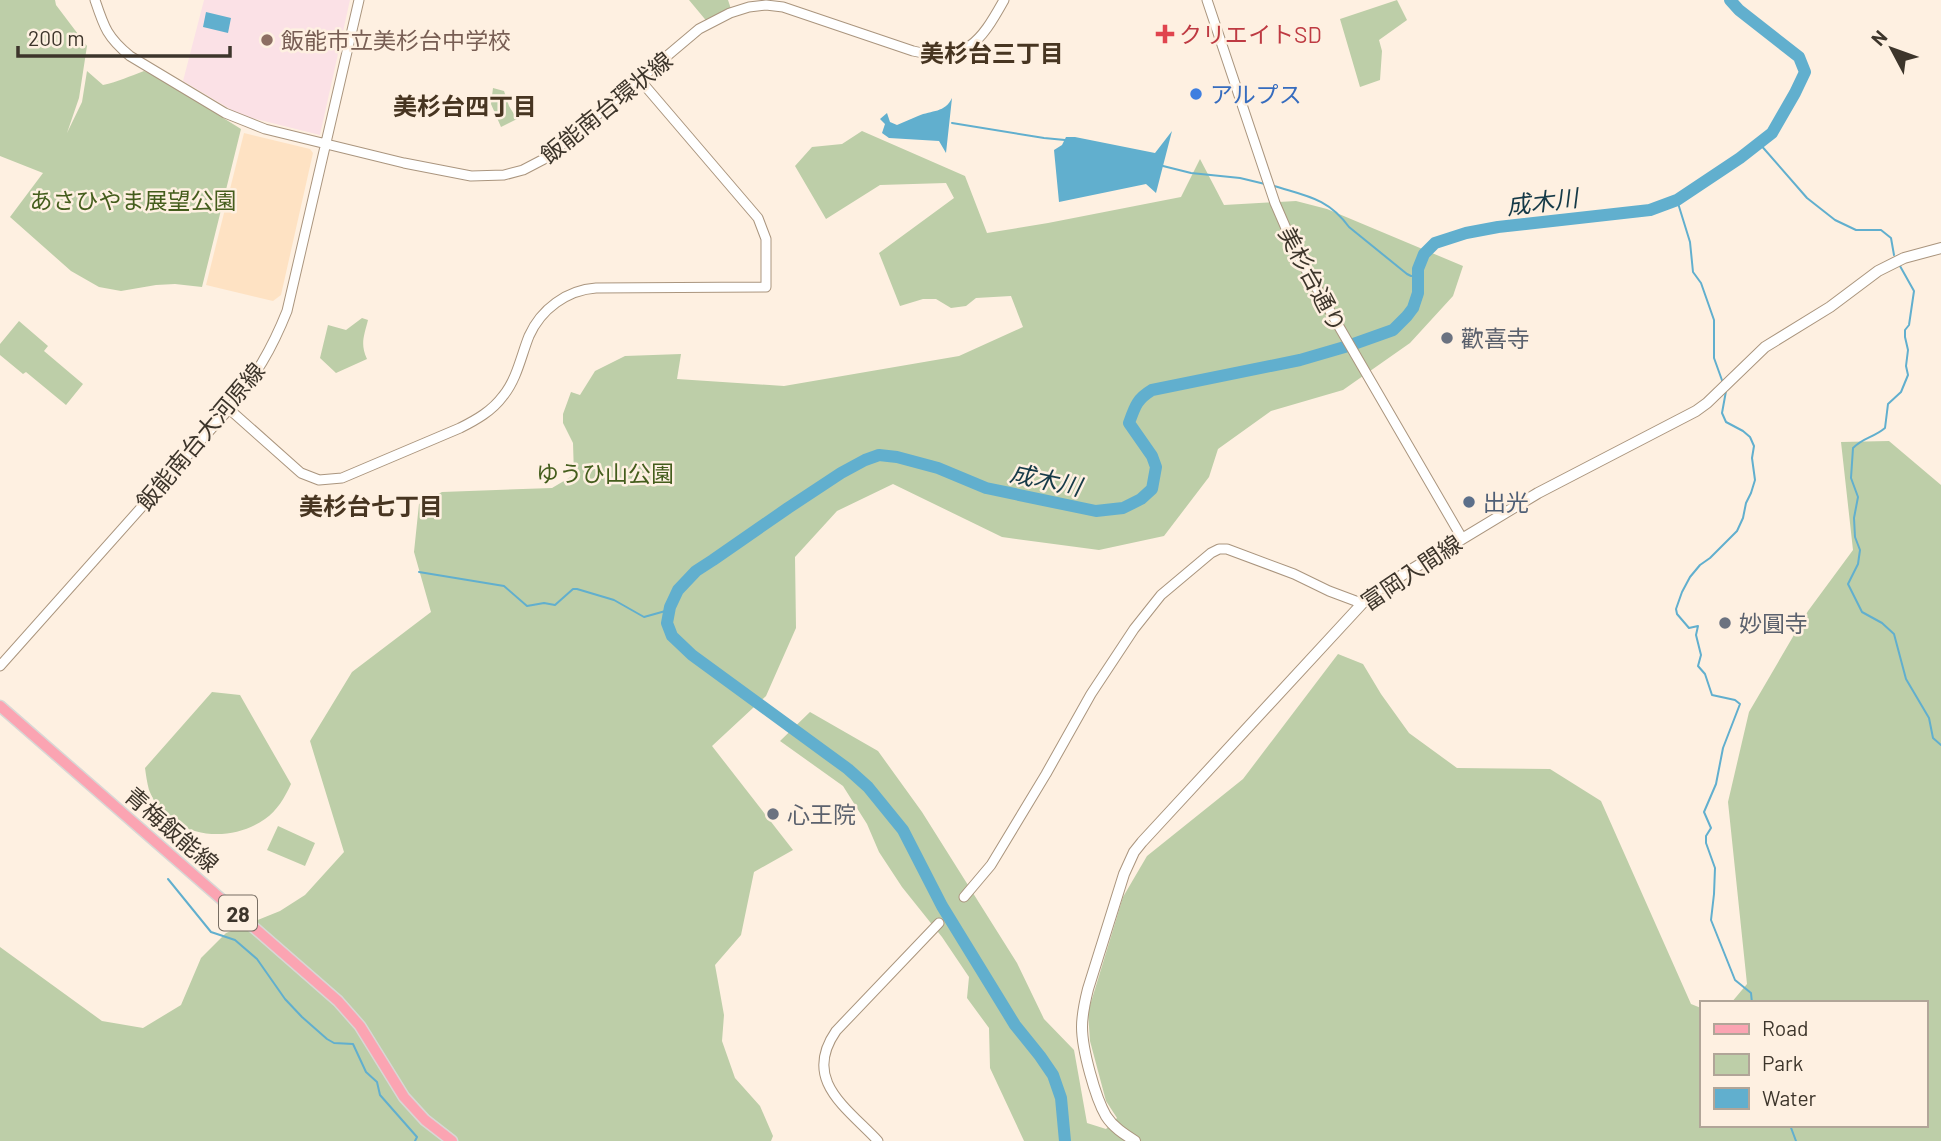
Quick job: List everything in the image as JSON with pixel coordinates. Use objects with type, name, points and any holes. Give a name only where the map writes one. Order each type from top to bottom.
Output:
[{"type":"main road","name":"富岡入間線","points":[[1135,1141],[1119,1130],[1105,1114],[1095,1088],[1082,1030],[1088,989],[1128,863],[1142,842],[1361,603],[1380,587],[1538,492],[1696,411],[1765,347],[1830,307],[1886,265],[1941,247]]},
{"type":"main road","name":"青梅飯能線","points":[[0,706],[338,1001],[360,1026],[404,1097],[425,1120],[452,1141]]},
{"type":"street","name":"飯能南台環状線","points":[[95,0],[106,33],[118,46],[130,56],[237,119],[265,130],[471,176],[505,175],[523,170],[546,158],[699,29],[723,16],[749,7],[766,5],[783,8],[913,51],[943,55],[967,48],[985,33],[1004,0]]},
{"type":"street","name":"飯能南台大河原線","points":[[0,666],[229,409],[260,369],[271,349],[287,311],[359,0]]},
{"type":"street","name":"美杉台通り","points":[[1207,0],[1275,203],[1298,256],[1462,538]]},
{"type":"street","points":[[229,409],[301,473],[319,480],[331,481],[460,428],[492,409],[509,388],[537,323],[552,306],[565,297],[582,290],[597,288],[766,287],[766,239],[758,218],[640,80]]},
{"type":"street","points":[[964,897],[992,865],[1091,694],[1134,629],[1161,595],[1210,553],[1227,549],[1361,603]]},
{"type":"street","points":[[878,1141],[831,1091],[824,1074],[823,1058],[827,1044],[836,1031],[939,923]]},
{"type":"shaded area","name":"飯能市立美杉台中学校","points":[[204,0],[350,0],[320,135],[240,115],[183,81]]},
{"type":"shaded area","points":[[244,133],[310,149],[313,153],[281,295],[273,301],[206,285]]},
{"type":"green space","name":"あさひやま展望公園","points":[[0,0],[55,0],[87,46],[79,98],[67,133],[82,102],[87,71],[103,85],[144,71],[241,129],[202,287],[175,284],[121,291],[99,287],[71,271],[10,217],[43,173],[0,156]]},
{"type":"green space","points":[[689,0],[728,0],[732,12],[709,24]]},
{"type":"green space","points":[[1397,0],[1407,20],[1379,40],[1382,51],[1380,80],[1360,87],[1340,19]]},
{"type":"green space","points":[[493,88],[504,91],[517,119],[501,127],[491,104]]},
{"type":"green space","name":"ゆうひ山公園","points":[[862,131],[965,176],[987,233],[1181,197],[1200,159],[1224,205],[1296,201],[1327,209],[1463,266],[1453,296],[1410,343],[1343,390],[1271,411],[1218,449],[1209,477],[1164,536],[1099,550],[1002,537],[893,484],[837,511],[795,557],[796,628],[766,696],[712,746],[793,850],[754,872],[741,935],[715,965],[724,1015],[722,1041],[735,1078],[760,1106],[773,1136],[771,1141],[0,1141],[0,947],[102,1021],[143,1028],[181,1005],[201,958],[226,933],[280,911],[305,895],[344,852],[310,741],[352,672],[431,612],[414,552],[419,504],[442,492],[552,488],[574,475],[573,443],[563,423],[563,414],[571,392],[580,395],[595,371],[625,356],[681,354],[677,379],[784,386],[959,356],[1023,327],[1011,296],[976,298],[966,306],[951,308],[936,299],[923,299],[900,306],[879,253],[954,198],[946,183],[880,185],[826,219],[795,166],[812,147],[842,144]]},
{"type":"green space","points":[[362,318],[368,320],[363,344],[367,359],[336,373],[320,358],[328,325],[346,330]]},
{"type":"green space","points":[[19,321],[48,346],[44,351],[83,384],[66,405],[26,372],[23,374],[0,355],[0,344]]},
{"type":"green space","points":[[1889,441],[1941,485],[1941,1141],[1024,1141],[990,1068],[989,1028],[967,998],[969,977],[942,937],[902,887],[879,852],[867,824],[843,786],[780,741],[810,712],[878,751],[922,812],[1017,963],[1044,1019],[1074,1050],[1087,1123],[1106,1129],[1117,1118],[1106,1101],[1090,1041],[1088,1012],[1123,897],[1147,856],[1243,779],[1338,654],[1363,664],[1409,733],[1457,768],[1550,769],[1601,801],[1691,1004],[1700,1008],[1700,1127],[1927,1127],[1927,1001],[1733,1001],[1747,984],[1728,802],[1749,712],[1808,611],[1853,550],[1841,442]]},
{"type":"green space","points":[[212,692],[240,695],[291,784],[280,803],[265,819],[250,827],[216,834],[184,827],[169,818],[149,790],[145,768]]},
{"type":"green space","points":[[278,826],[315,843],[305,866],[267,850]]},
{"type":"water","points":[[206,12],[231,18],[228,33],[203,27]]},
{"type":"water","points":[[952,98],[946,153],[939,141],[889,138],[882,133],[885,124],[880,119],[887,113],[890,122],[897,125],[942,109]]},
{"type":"water","points":[[1172,131],[1156,193],[1146,184],[1059,202],[1054,150],[1062,145],[1066,137],[1155,153]]},
{"type":"waterway","name":"成木川","points":[[1065,1141],[1061,1098],[1053,1075],[1015,1025],[942,906],[903,830],[868,787],[848,769],[692,655],[672,636],[667,623],[670,607],[678,590],[696,571],[788,508],[841,473],[879,455],[938,468],[986,488],[1096,511],[1123,508],[1141,499],[1152,489],[1156,467],[1152,456],[1129,423],[1137,404],[1152,390],[1300,360],[1393,330],[1413,308],[1418,293],[1418,269],[1424,254],[1435,243],[1498,227],[1650,210],[1677,200],[1772,133],[1805,72],[1799,57],[1730,0]]},
{"type":"waterway","points":[[952,123],[1065,140]]},
{"type":"waterway","points":[[1759,143],[1807,198],[1835,220],[1856,230],[1881,230],[1891,238],[1894,255]]},
{"type":"waterway","points":[[1163,166],[1265,184]]},
{"type":"waterway","points":[[1274,186],[1324,204],[1407,274],[1418,276]]},
{"type":"waterway","points":[[1677,200],[1690,242],[1693,272],[1701,283],[1714,320],[1714,358],[1723,383]]},
{"type":"waterway","points":[[1900,266],[1914,291],[1909,325],[1905,330],[1908,375],[1901,392],[1888,404],[1885,428],[1853,448],[1851,478],[1858,497],[1854,518],[1855,537],[1860,550],[1858,564],[1848,584],[1862,612],[1882,623],[1894,634],[1906,679],[1929,718],[1933,738],[1941,745]]},
{"type":"waterway","points":[[1726,391],[1722,413],[1726,422],[1750,437],[1754,446],[1752,458],[1755,480],[1737,531],[1690,577],[1676,609],[1689,628],[1698,626],[1696,635],[1701,655],[1698,666],[1705,674],[1712,695],[1735,700],[1740,704],[1723,748],[1716,784],[1704,812],[1711,828],[1706,836],[1706,843],[1715,868],[1711,920],[1735,980],[1751,993],[1752,1001]]},
{"type":"waterway","points":[[419,572],[504,586],[527,606],[544,603],[555,605],[573,589],[577,589],[614,600],[644,617],[669,610]]},
{"type":"waterway","points":[[168,879],[211,932],[235,940],[257,959],[285,999],[302,1017],[334,1043],[353,1044],[366,1072],[377,1082],[380,1095],[417,1137],[415,1141]]},
{"type":"waterway","points":[[1791,1127],[1796,1141]]},
{"type":"place","name":"クリエイトSD","points":[[1165,34]]},
{"type":"place","name":"飯能市立美杉台中学校","points":[[267,40]]},
{"type":"place","name":"アルプス","points":[[1196,94]]},
{"type":"place","name":"歡喜寺","points":[[1447,338]]},
{"type":"place","name":"出光","points":[[1469,502]]},
{"type":"place","name":"妙圓寺","points":[[1725,623]]},
{"type":"place","name":"心王院","points":[[773,814]]},
{"type":"district","name":"美杉台三丁目","points":[[992,52]]},
{"type":"district","name":"美杉台四丁目","points":[[465,105]]},
{"type":"district","name":"美杉台七丁目","points":[[371,505]]}]
